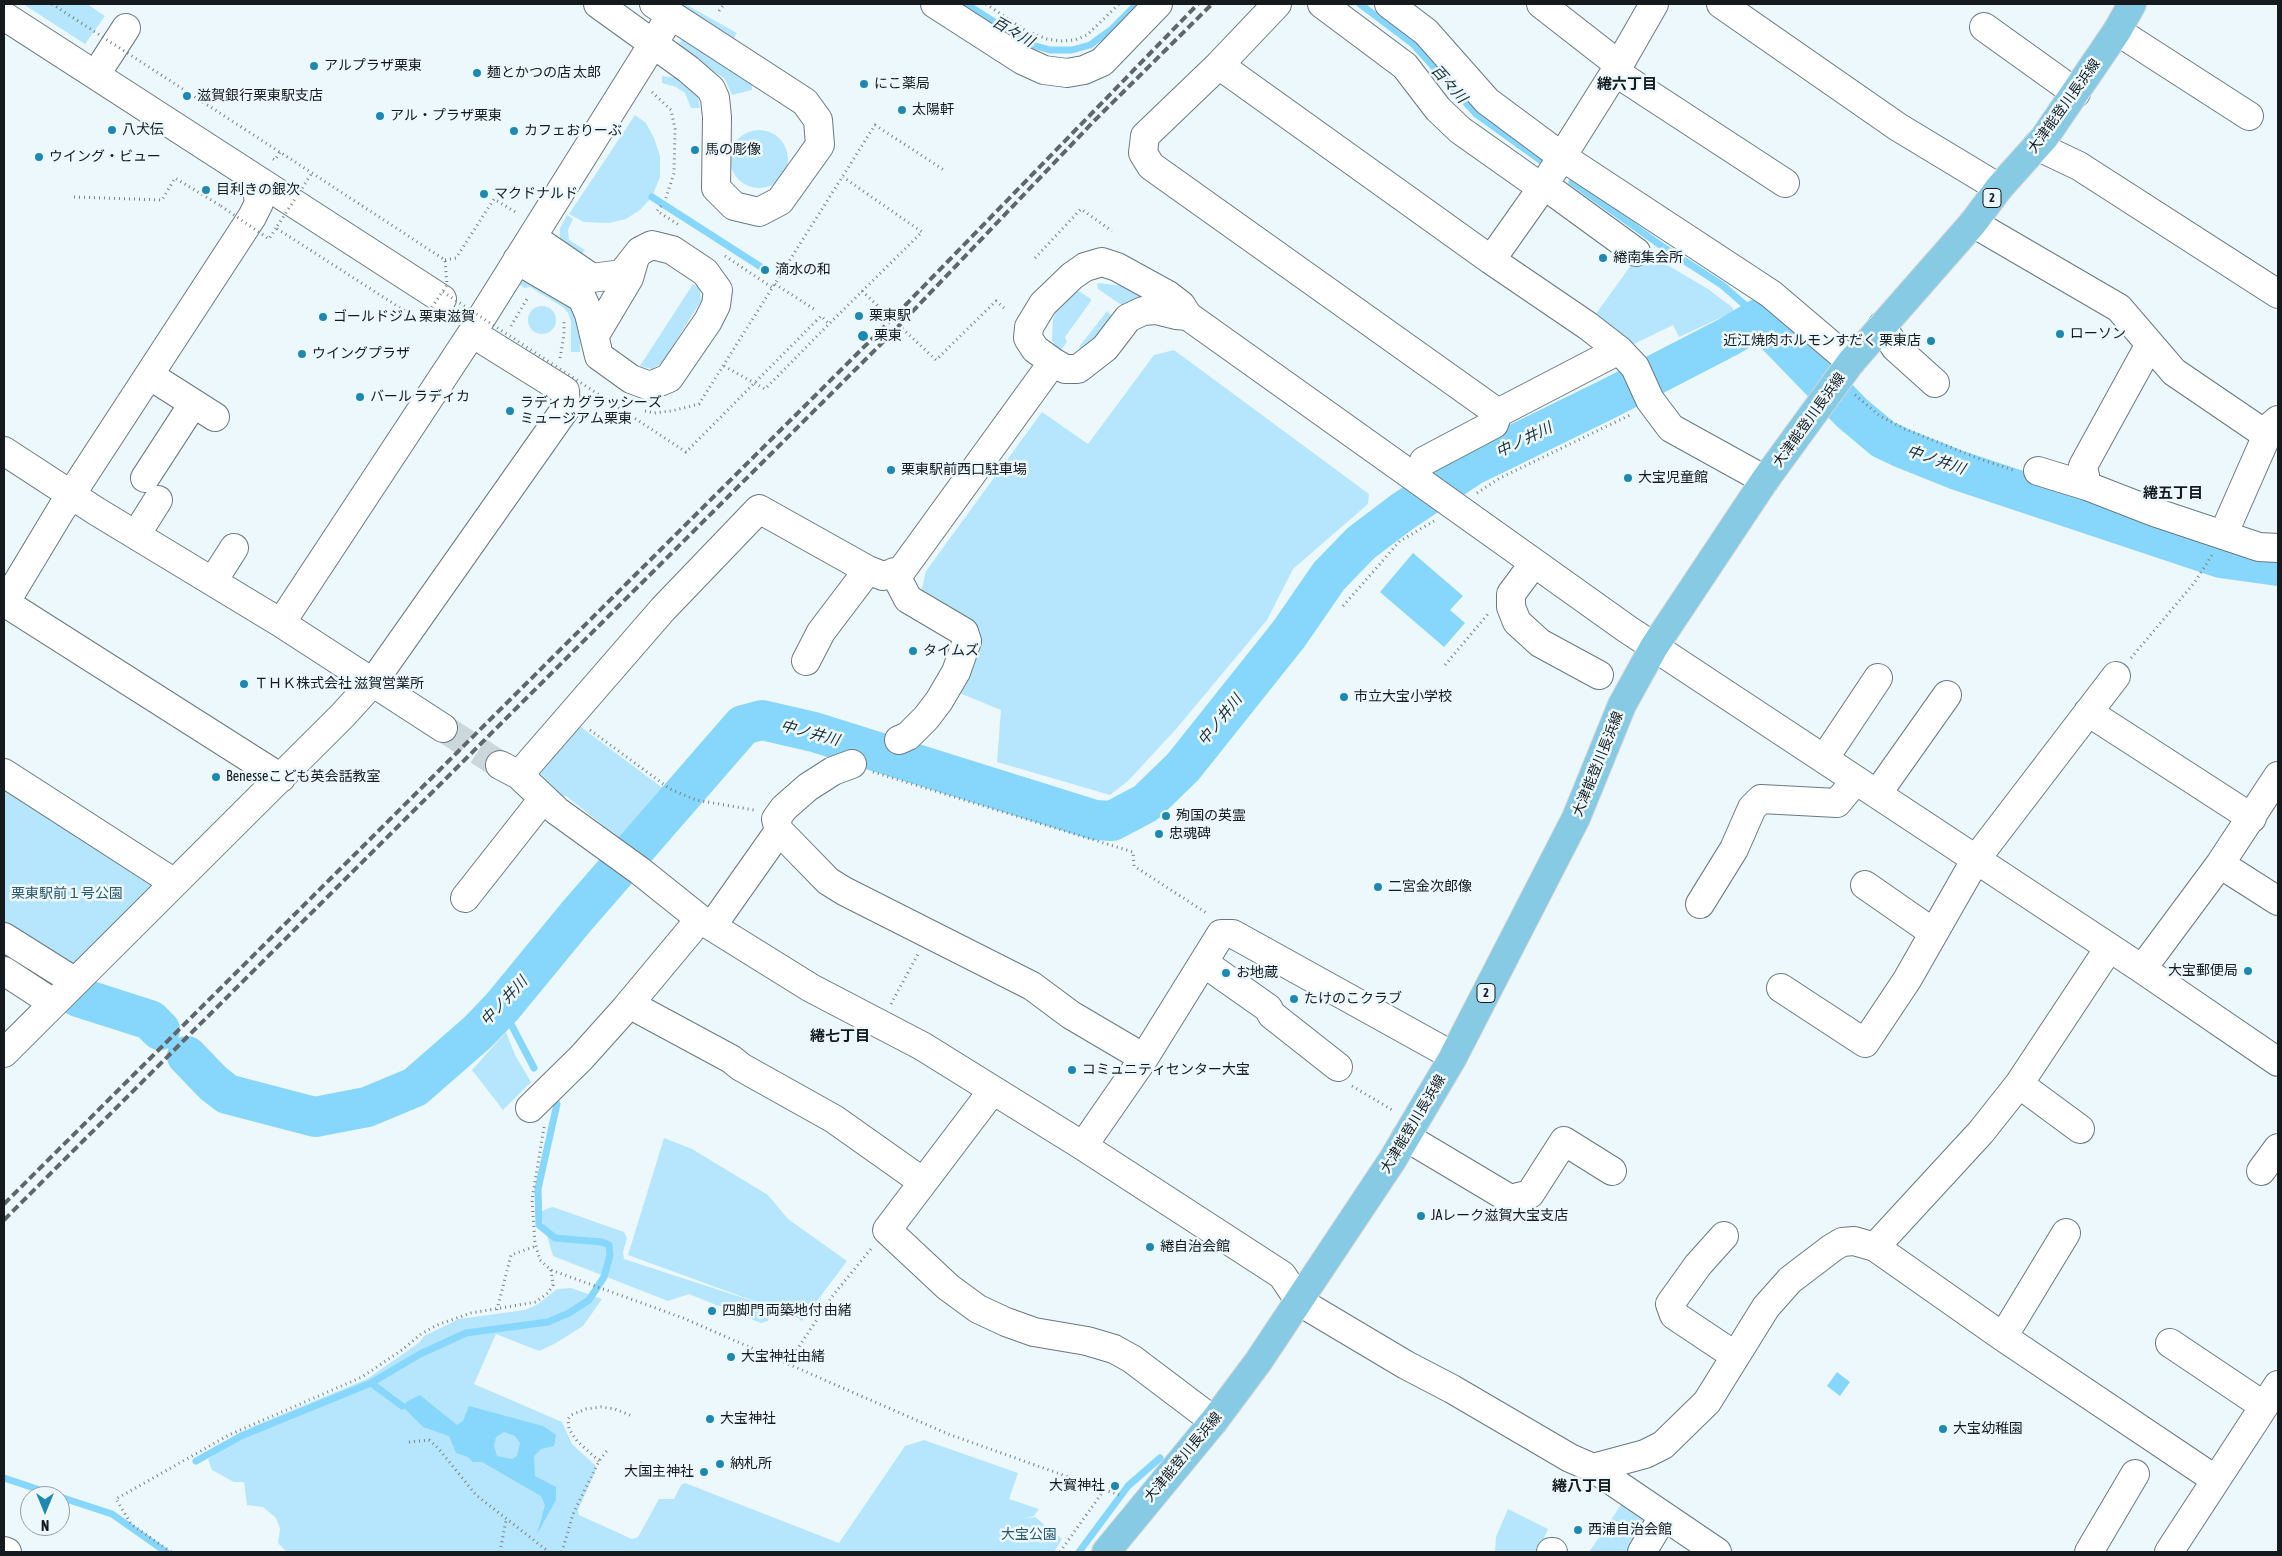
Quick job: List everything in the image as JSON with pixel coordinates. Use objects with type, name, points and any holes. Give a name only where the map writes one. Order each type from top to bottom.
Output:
[{"type":"main road","name":"大津能登川長浜線","points":[[1106,1552],[1214,1421],[1300,1302],[1410,1130],[1454,1056],[1576,818],[1622,704],[1654,648],[1765,480],[1844,371],[1973,223],[1999,188],[2037,146],[2076,93],[2132,4]]},
{"type":"street","points":[[281,622],[472,333],[517,260],[526,226],[653,43],[663,9],[805,102],[818,120],[820,145],[780,201],[759,212],[734,206],[716,188],[715,98],[711,89],[688,69],[653,43],[598,4]]},
{"type":"street","points":[[935,4],[1022,60],[1044,70],[1067,73],[1084,70],[1102,62],[1158,4]]},
{"type":"street","points":[[1277,4],[1219,65],[1145,136],[1143,153],[1151,166],[1498,413]]},
{"type":"street","points":[[1322,4],[1405,66],[1438,109],[1460,130],[1636,252]]},
{"type":"street","points":[[1389,4],[1426,32],[1487,101],[1561,156],[1772,294],[1844,371]]},
{"type":"street","points":[[1541,4],[1616,68],[1785,183]]},
{"type":"street","points":[[1491,260],[1543,187],[1654,4]]},
{"type":"street","points":[[1721,4],[1891,123],[1999,188]]},
{"type":"street","points":[[4,16],[256,181],[442,296]]},
{"type":"street","points":[[1984,27],[2076,93]]},
{"type":"street","points":[[104,62],[126,28]]},
{"type":"street","points":[[2117,30],[2249,116]]},
{"type":"street","points":[[1219,65],[1491,260],[1588,326],[1627,359],[1651,402],[1671,428],[1765,480]]},
{"type":"street","points":[[2037,146],[2079,166],[2194,238],[2278,294]]},
{"type":"street","points":[[256,181],[259,203],[252,217],[72,493],[5,603],[281,778]]},
{"type":"street","points":[[1973,223],[2119,308],[2149,346],[2174,372],[2272,434],[2219,544]]},
{"type":"street","points":[[517,260],[582,298],[600,356],[631,379],[650,386],[669,378],[708,321],[716,306],[718,290],[706,272],[672,250],[652,246],[646,248],[640,251],[622,274],[592,278],[526,226]]},
{"type":"street","points":[[595,335],[629,278],[634,261]]},
{"type":"street","points":[[1188,316],[1156,310],[1143,311],[1128,318],[1105,348],[1078,369],[1065,369],[1053,362],[1035,349],[1028,338],[1029,328],[1043,304],[1072,276],[1086,267],[1102,262],[1117,267],[1168,295],[1181,305],[1188,316],[1419,470],[1452,507],[1654,648],[2142,969],[2278,1062]]},
{"type":"street","points":[[1882,326],[1895,347],[1935,383]]},
{"type":"street","points":[[4,1053],[173,882],[281,778],[373,682],[566,408],[565,391],[472,333]]},
{"type":"street","points":[[2087,486],[2083,466],[2149,346]]},
{"type":"street","points":[[1419,470],[1494,424],[1498,413],[1627,359]]},
{"type":"street","points":[[806,661],[821,632],[881,571],[902,570],[1053,362]]},
{"type":"street","points":[[136,535],[152,489],[204,410],[149,375]]},
{"type":"street","points":[[4,451],[136,535],[281,622],[443,728]]},
{"type":"street","points":[[2038,471],[2087,486],[2154,512],[2219,544],[2278,548]]},
{"type":"street","points":[[899,740],[908,736],[926,718],[939,701],[956,672],[967,641],[964,632],[908,599],[881,571],[759,509],[663,609],[570,715],[510,770],[557,812],[640,871],[706,922],[811,988],[922,1046],[1083,1146],[1282,1275],[1300,1302],[1406,1365],[1452,1389],[1570,1458],[1593,1468],[1717,1552]]},
{"type":"street","points":[[212,581],[234,548]]},
{"type":"street","points":[[1534,563],[1511,594],[1511,607],[1517,622],[1540,643],[1599,675]]},
{"type":"street","points":[[1781,988],[1865,1043],[1907,980],[1976,859],[2116,676]]},
{"type":"street","points":[[1824,759],[1878,678]]},
{"type":"street","points":[[1700,904],[1734,849],[1752,808],[1761,799],[1837,803],[1867,787],[1947,695]]},
{"type":"street","points":[[2088,712],[2252,818]]},
{"type":"street","points":[[537,1100],[706,922],[778,824],[784,808],[808,787],[833,771],[851,764]]},
{"type":"street","points":[[4,773],[173,882]]},
{"type":"street","points":[[2142,969],[2220,864],[2278,776]]},
{"type":"street","points":[[465,898],[544,799]]},
{"type":"street","points":[[778,824],[828,881],[928,935],[1032,986],[1071,1015],[1144,1058]]},
{"type":"street","points":[[2220,864],[2278,901]]},
{"type":"street","points":[[1864,885],[1934,933]]},
{"type":"street","points":[[1083,1146],[1144,1058],[1221,934],[1233,934],[1454,1056]]},
{"type":"street","points":[[4,937],[74,981]]},
{"type":"street","points":[[1875,1247],[1981,1132],[2019,1084],[2109,948]]},
{"type":"street","points":[[1205,962],[1268,1008],[1272,1015],[1338,1067]]},
{"type":"street","points":[[4,971],[53,1003]]},
{"type":"street","points":[[629,1004],[731,1059],[741,1067],[834,1119],[924,1182]]},
{"type":"street","points":[[2019,1084],[2080,1129]]},
{"type":"street","points":[[993,1090],[887,1230],[948,1287],[978,1309],[1034,1332],[1087,1340],[1114,1349],[1132,1359],[1214,1421]]},
{"type":"street","points":[[1410,1130],[1510,1199],[1530,1194],[1564,1141],[1612,1171]]},
{"type":"street","points":[[2261,1171],[2278,1148]]},
{"type":"street","points":[[2003,1337],[2066,1233]]},
{"type":"street","points":[[1724,1236],[1698,1265],[1670,1304],[1674,1315],[1734,1355]]},
{"type":"street","points":[[1593,1468],[1645,1454],[1663,1445],[1707,1402],[1734,1355],[1766,1307],[1797,1274],[1842,1242],[1854,1241],[1875,1247],[2003,1337],[2216,1480]]},
{"type":"street","points":[[2169,1552],[2271,1396],[2170,1343]]},
{"type":"street","points":[[2089,1552],[2135,1474]]},
{"type":"street","points":[[1642,1552],[1663,1517]]},
{"type":"path","points":[[52,4],[445,260],[456,258],[494,199],[526,226]]},
{"type":"path","points":[[719,12],[724,4]]},
{"type":"path","points":[[986,4],[1026,30],[1047,39],[1060,41],[1075,40],[1087,34],[1119,4]]},
{"type":"path","points":[[647,87],[672,110],[675,129],[674,173],[665,201]]},
{"type":"path","points":[[690,408],[700,404],[875,125],[944,170]]},
{"type":"path","points":[[275,160],[280,152]]},
{"type":"path","points":[[74,198],[162,200],[176,178],[269,239],[312,173]]},
{"type":"path","points":[[724,366],[765,389],[922,232],[843,177]]},
{"type":"path","points":[[1035,258],[1081,209],[1112,231]]},
{"type":"path","points":[[276,228],[422,322],[442,296],[447,285],[445,260]]},
{"type":"path","points":[[775,284],[817,311]]},
{"type":"path","points":[[862,291],[936,360],[996,302],[1004,308]]},
{"type":"path","points":[[511,326],[527,298],[522,295]]},
{"type":"path","points":[[442,296],[686,452],[820,316],[829,324]]},
{"type":"path","points":[[1844,371],[1880,416],[1906,429],[1988,462],[2032,476],[2038,471]]},
{"type":"path","points":[[1343,606],[1400,540],[1500,478],[1651,402]]},
{"type":"path","points":[[2116,676],[2196,582],[2219,544]]},
{"type":"path","points":[[1445,665],[1499,600],[1511,594]]},
{"type":"path","points":[[570,715],[670,789],[696,800],[764,811],[778,824]]},
{"type":"path","points":[[851,764],[1133,852],[1134,866],[1222,924],[1224,934]]},
{"type":"path","points":[[881,1024],[928,935]]},
{"type":"path","points":[[1338,1067],[1340,1079],[1410,1130]]},
{"type":"path","points":[[537,1100],[549,1100],[532,1200],[536,1246],[540,1260],[551,1270],[684,1318],[948,1434],[1112,1493]]},
{"type":"path","points":[[788,1364],[834,1294],[887,1230]]},
{"type":"path","points":[[497,1310],[511,1255],[536,1246]]},
{"type":"path","points":[[171,1552],[131,1524],[116,1499],[229,1435],[362,1377],[402,1350],[421,1334],[438,1325],[471,1313],[536,1302],[548,1293],[552,1285],[551,1270]]},
{"type":"path","points":[[600,1461],[577,1441],[569,1430],[568,1419],[571,1415],[601,1407],[632,1416]]},
{"type":"path","points":[[409,1442],[429,1440],[438,1448],[476,1495],[549,1552]]},
{"type":"path","points":[[562,1552],[573,1514],[600,1461],[609,1448]]},
{"type":"path","points":[[1060,1552],[1104,1490]]},
{"type":"path","points":[[500,1552],[506,1520]]},
{"type":"green space","points":[[23,4],[87,4],[105,16],[85,44]]},
{"type":"green space","points":[[675,4],[685,4],[737,33],[731,42]]},
{"type":"green space","points":[[683,38],[752,84],[752,90],[732,95],[725,79],[677,47]]},
{"type":"green space","points":[[662,76],[680,78],[697,94],[700,108],[691,108],[685,93],[676,87],[662,83]]},
{"type":"green space","points":[[635,115],[646,123],[654,138],[660,156],[660,177],[652,197],[640,210],[626,219],[609,223],[584,222],[569,214]]},
{"type":"green space","points":[[759,130],[770,132],[783,143],[788,159],[786,170],[775,183],[759,188],[748,186],[735,175],[730,159],[732,148],[743,135]]},
{"type":"green space","points":[[567,215],[573,219],[568,230],[569,240],[585,250],[579,258],[560,240],[560,228]]},
{"type":"green space","points":[[1642,250],[1708,289],[1733,308],[1733,312],[1679,337],[1673,325],[1631,344],[1593,318]]},
{"type":"green space","points":[[527,278],[569,302],[581,316],[580,352],[571,352],[571,321],[568,313],[563,307],[530,287],[524,288],[519,284]]},
{"type":"green space","points":[[693,284],[700,289],[701,301],[662,363],[652,369],[640,366]]},
{"type":"green space","points":[[1097,284],[1123,286],[1144,297],[1123,306],[1098,289]]},
{"type":"green space","points":[[1079,291],[1091,299],[1091,301],[1065,337],[1067,342],[1061,350],[1057,350],[1052,340],[1053,319],[1057,309],[1071,293]]},
{"type":"green space","points":[[542,306],[552,310],[556,320],[552,330],[542,334],[532,330],[528,320],[532,310]]},
{"type":"green space","points":[[1107,311],[1112,316],[1101,334],[1080,349],[1079,347]]},
{"type":"green space","points":[[1174,350],[1369,494],[1368,504],[1293,569],[1267,620],[1177,728],[1128,781],[1110,795],[997,762],[1001,710],[952,690],[979,632],[920,597],[926,571],[1042,412],[1088,444],[1154,355]]},
{"type":"green space","points":[[581,727],[668,792],[624,842],[566,796],[563,797],[537,770],[564,738]]},
{"type":"green space","name":"栗東駅前１号公園","points":[[4,786],[152,880],[153,892],[81,964],[70,965],[4,922]]},
{"type":"green space","points":[[506,1032],[515,1055],[531,1082],[503,1110],[472,1070]]},
{"type":"green space","points":[[664,1138],[692,1149],[768,1195],[788,1219],[847,1261],[802,1321],[794,1315],[770,1306],[771,1312],[768,1321],[761,1323],[689,1294],[668,1301],[553,1256],[541,1212],[553,1207],[624,1232],[627,1238],[623,1252],[624,1259],[765,1305],[628,1255]]},
{"type":"green space","name":"大宝公園","points":[[571,1288],[602,1299],[583,1326],[539,1351],[496,1334],[474,1384],[562,1422],[572,1444],[595,1465],[596,1470],[578,1510],[579,1515],[632,1539],[638,1537],[659,1499],[674,1499],[681,1485],[685,1483],[839,1543],[905,1446],[924,1440],[1018,1473],[1009,1499],[1039,1509],[1034,1516],[1023,1519],[1035,1517],[1062,1539],[1054,1552],[287,1552],[278,1543],[280,1529],[276,1518],[263,1507],[247,1505],[244,1482],[234,1482],[212,1470],[208,1459],[252,1427],[367,1379],[420,1342],[424,1336],[459,1319],[525,1310],[538,1304],[557,1289]]},
{"type":"green space","points":[[1625,1499],[1650,1514],[1635,1552],[1589,1552]]},
{"type":"green space","points":[[1508,1509],[1548,1529],[1538,1552],[1495,1552],[1496,1537]]},
{"type":"shaded area","points":[[1413,553],[1463,596],[1450,610],[1465,623],[1444,647],[1380,592]]},
{"type":"shaded area","points":[[1837,1372],[1850,1382],[1840,1396],[1827,1386]]},
{"type":"shaded area","points":[[420,1395],[457,1425],[463,1421],[469,1406],[543,1426],[556,1435],[554,1446],[541,1449],[534,1456],[535,1476],[556,1487],[556,1500],[537,1534],[545,1505],[541,1496],[482,1462],[473,1462],[468,1457],[456,1453],[449,1436],[423,1427],[402,1406]],"holes":[[[504,1432],[515,1436],[520,1443],[517,1456],[512,1459],[497,1456],[494,1446],[496,1437]]]},
{"type":"waterway","name":"百々川","points":[[966,4],[1029,44],[1050,50],[1072,50],[1090,45],[1112,29],[1137,4]]},
{"type":"waterway","name":"百々川","points":[[1360,4],[1413,44],[1476,114],[1540,160]]},
{"type":"waterway","name":"百々川","points":[[1572,182],[1663,247],[1722,285],[1760,318]]},
{"type":"waterway","points":[[652,197],[761,267]]},
{"type":"waterway","name":"中ノ井川","points":[[187,1056],[213,1083],[227,1094],[315,1117],[367,1107],[415,1087],[478,1032],[502,1007],[576,917],[743,725],[762,720],[814,732],[1095,820],[1112,821],[1146,803],[1183,767],[1289,634],[1329,576],[1361,543],[1402,512],[1471,466],[1608,399],[1728,337],[1760,318],[1852,413],[1883,439],[1957,470],[2221,558],[2278,566]]},
{"type":"waterway","name":"中ノ井川","points":[[4,954],[47,982]]},
{"type":"waterway","name":"中ノ井川","points":[[78,997],[150,1020],[160,1030]]},
{"type":"waterway","points":[[502,1007],[534,1068]]},
{"type":"waterway","points":[[371,1383],[420,1354],[466,1333],[548,1322],[569,1313],[589,1300],[604,1277],[610,1255],[609,1245],[602,1242],[555,1238],[539,1225],[538,1189],[557,1104]]},
{"type":"waterway","points":[[196,1461],[241,1436],[371,1383],[402,1406]]},
{"type":"waterway","points":[[1079,1552],[1128,1486],[1160,1458]]},
{"type":"waterway","points":[[4,1478],[28,1486]]},
{"type":"waterway","points":[[70,1500],[112,1514],[166,1552]]},
{"type":"tunnel","points":[[443,728],[500,765]]},
{"type":"railway","points":[[4,1204],[886,325],[1198,4]]},
{"type":"railway","points":[[4,1220],[892,333],[1095,120],[1212,4]]},
{"type":"place","name":"アルプラザ栗東","points":[[314,66]]},
{"type":"place","name":"麺とかつの店 太郎","points":[[477,73]]},
{"type":"place","name":"にこ薬局","points":[[864,84]]},
{"type":"place","name":"滋賀銀行栗東駅支店","points":[[187,96]]},
{"type":"place","name":"太陽軒","points":[[902,110]]},
{"type":"place","name":"アル・プラザ栗東","points":[[380,116]]},
{"type":"place","name":"八犬伝","points":[[112,130]]},
{"type":"place","name":"カフェおりーぶ","points":[[514,131]]},
{"type":"place","name":"馬の彫像","points":[[695,150]]},
{"type":"place","name":"ウイング・ビュー","points":[[39,157]]},
{"type":"place","name":"目利きの銀次","points":[[206,190]]},
{"type":"place","name":"マクドナルド","points":[[484,194]]},
{"type":"place","name":"綣南集会所","points":[[1603,258]]},
{"type":"place","name":"滴水の和","points":[[765,270]]},
{"type":"place","name":"栗東駅","points":[[859,316]]},
{"type":"place","name":"ゴールドジム 栗東滋賀","points":[[323,317]]},
{"type":"place","name":"ローソン","points":[[2060,334]]},
{"type":"place","name":"栗東","points":[[863,336]]},
{"type":"place","name":"近江焼肉ホルモンすだく 栗東店","points":[[1931,341]]},
{"type":"place","name":"ウイングプラザ","points":[[302,354]]},
{"type":"place","name":"バール ラディカ","points":[[360,397]]},
{"type":"place","name":"ラディカ グラッシーズ ミュージアム栗東","points":[[510,411]]},
{"type":"place","name":"栗東駅前西口駐車場","points":[[891,470]]},
{"type":"place","name":"大宝児童館","points":[[1628,478]]},
{"type":"place","name":"タイムズ","points":[[913,651]]},
{"type":"place","name":"ＴＨＫ株式会社 滋賀営業所","points":[[244,684]]},
{"type":"place","name":"市立大宝小学校","points":[[1344,697]]},
{"type":"place","name":"Benesseこども英会話教室","points":[[216,777]]},
{"type":"place","name":"殉国の英霊","points":[[1166,816]]},
{"type":"place","name":"忠魂碑","points":[[1159,834]]},
{"type":"place","name":"二宮金次郎像","points":[[1378,887]]},
{"type":"place","name":"大宝郵便局","points":[[2248,971]]},
{"type":"place","name":"お地蔵","points":[[1226,973]]},
{"type":"place","name":"たけのこクラブ","points":[[1294,999]]},
{"type":"place","name":"コミュニティセンター大宝","points":[[1072,1070]]},
{"type":"place","name":"JAレーク滋賀大宝支店","points":[[1421,1216]]},
{"type":"place","name":"綣自治会館","points":[[1150,1247]]},
{"type":"place","name":"四脚門 両築地付 由緒","points":[[712,1311]]},
{"type":"place","name":"大宝神社由緒","points":[[731,1357]]},
{"type":"place","name":"大宝神社","points":[[710,1419]]},
{"type":"place","name":"大宝幼稚園","points":[[1943,1429]]},
{"type":"place","name":"納札所","points":[[720,1464]]},
{"type":"place","name":"大国主神社","points":[[704,1472]]},
{"type":"place","name":"大寳神社","points":[[1115,1486]]},
{"type":"place","name":"西浦自治会館","points":[[1578,1530]]},
{"type":"district","name":"綣六丁目","points":[[1627,84]]},
{"type":"district","name":"綣五丁目","points":[[2173,493]]},
{"type":"district","name":"綣七丁目","points":[[840,1036]]},
{"type":"district","name":"綣八丁目","points":[[1582,1486]]}]
